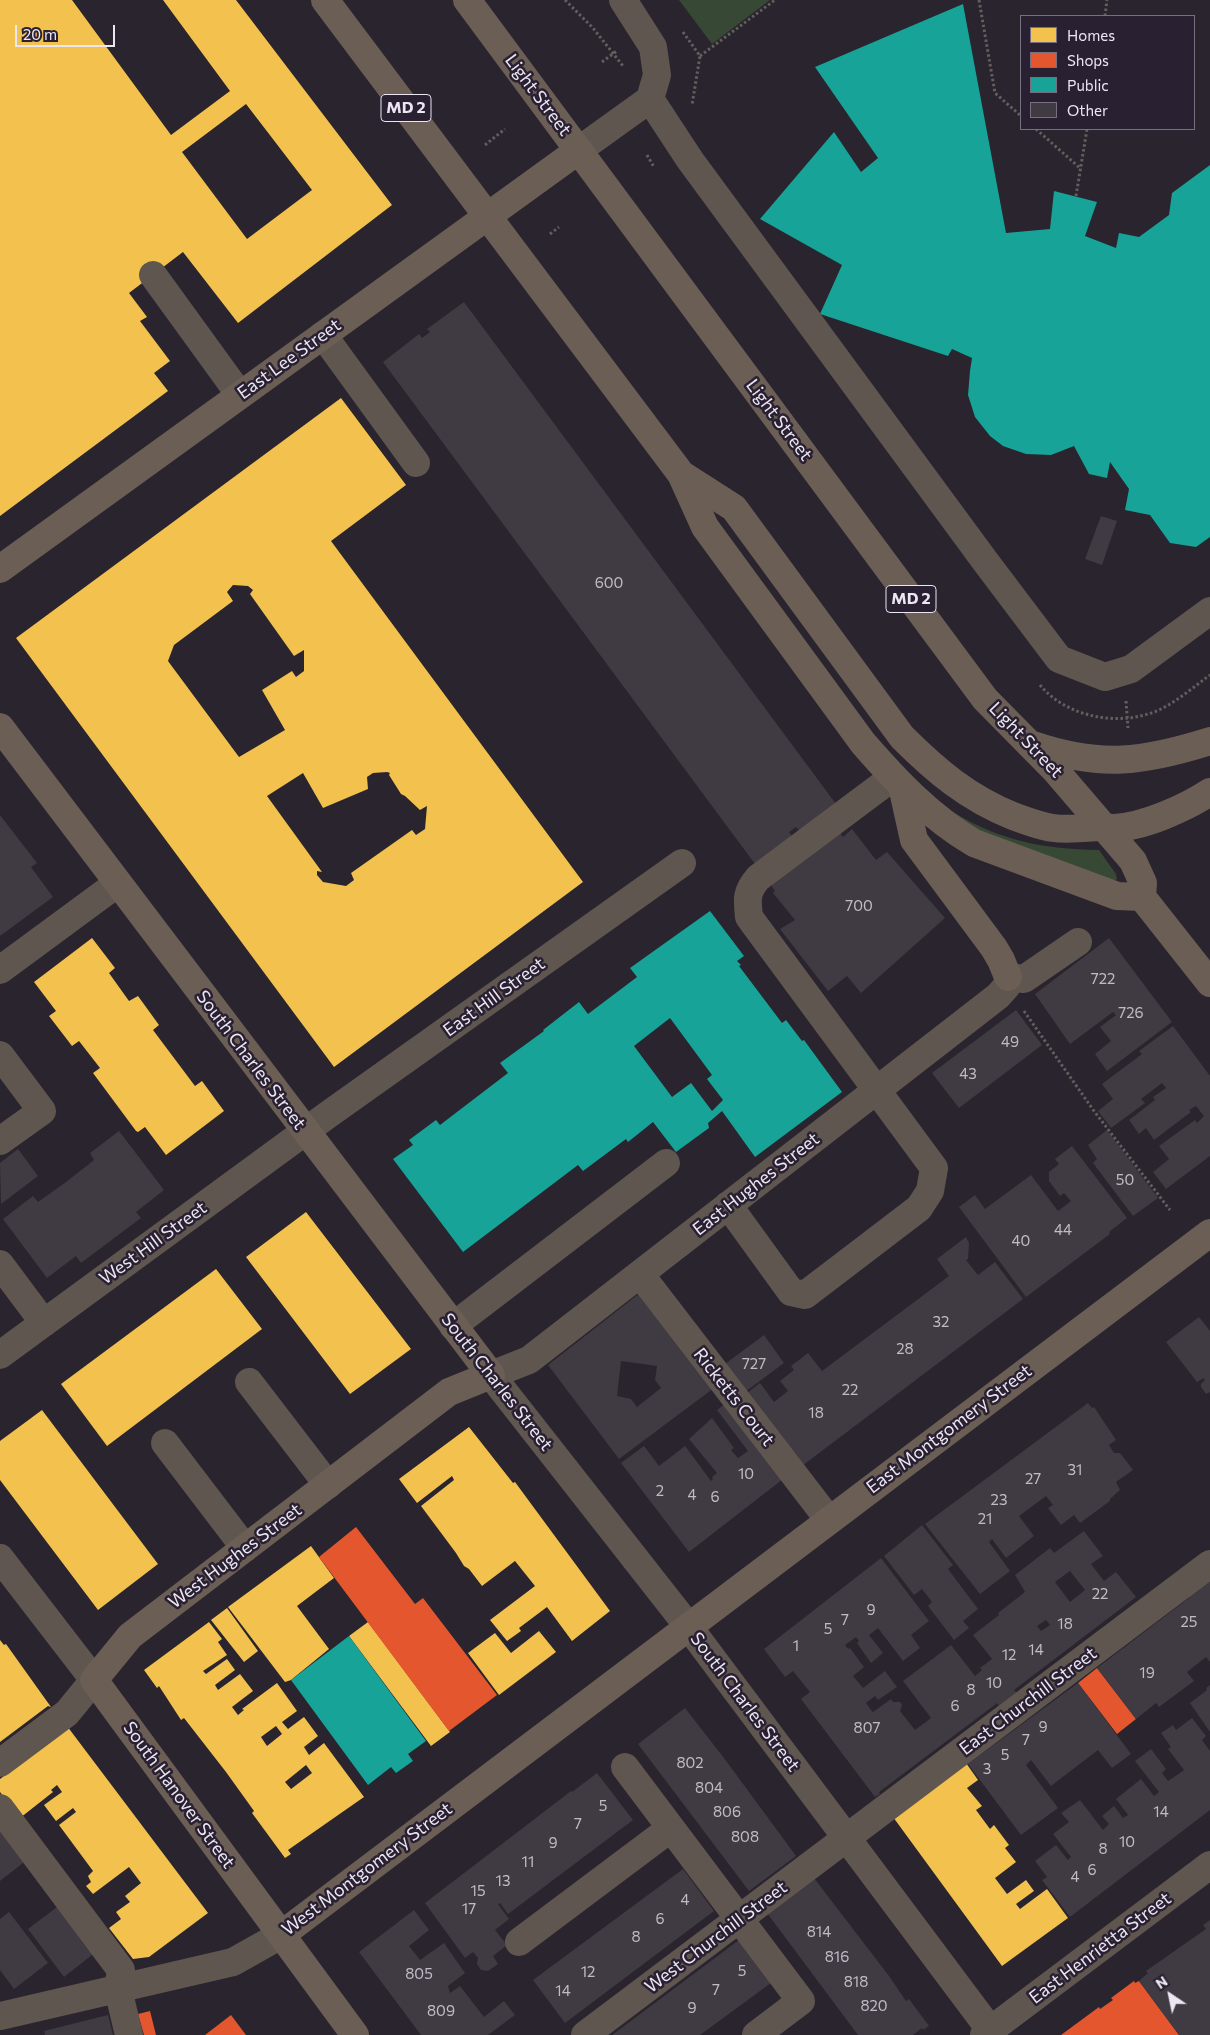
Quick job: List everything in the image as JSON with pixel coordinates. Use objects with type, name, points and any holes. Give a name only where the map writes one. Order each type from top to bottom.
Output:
[{"type":"main road","name":"MD 2","points":[[325,0],[487,217]]},
{"type":"main road","name":"Light Street","points":[[467,0],[985,699],[1032,744],[1133,860],[1143,883],[1142,897]]},
{"type":"main road","name":"East Lee Street","points":[[0,569],[579,150]]},
{"type":"main road","points":[[487,217],[520,258],[681,474],[704,527],[863,743],[898,782],[952,830],[974,843],[1117,896],[1142,897],[1210,984]]},
{"type":"main road","points":[[681,474],[734,508],[902,737],[925,760],[956,786],[990,806],[1033,824],[1069,829],[1115,828],[1191,805],[1210,792]]},
{"type":"main road","name":"South Charles Street","points":[[0,728],[491,1375]]},
{"type":"main road","points":[[1032,744],[1059,753],[1100,760],[1150,758],[1210,741]]},
{"type":"main road","points":[[898,782],[914,840],[994,948],[1008,977]]},
{"type":"main road","name":"East Montgomery Street","points":[[688,1626],[1210,1232]]},
{"type":"main road","name":"West Hughes Street","points":[[94,1680],[130,1636],[449,1392],[491,1375]]},
{"type":"main road","name":"West Montgomery Street","points":[[281,1935],[688,1626]]},
{"type":"main road","name":"South Hanover Street","points":[[94,1680],[355,2035]]},
{"type":"street","points":[[579,150],[650,99],[657,75],[653,46],[623,0]]},
{"type":"street","points":[[650,99],[695,168],[985,561],[1060,659],[1105,677],[1131,669],[1210,611]]},
{"type":"street","points":[[153,275],[240,395]]},
{"type":"street","points":[[323,335],[416,463]]},
{"type":"street","points":[[728,1205],[791,1292],[805,1295],[919,1208],[930,1191],[934,1168],[749,917],[747,901],[749,888],[758,878],[898,782]]},
{"type":"street","name":"East Hill Street","points":[[306,1132],[682,863]]},
{"type":"street","points":[[0,970],[118,883]]},
{"type":"street","points":[[1008,977],[1024,979],[1078,942]]},
{"type":"street","name":"East Hughes Street","points":[[491,1375],[528,1360],[640,1274],[998,996],[1008,986],[1008,977]]},
{"type":"street","points":[[0,1055],[42,1111],[0,1141]]},
{"type":"street","name":"West Hill Street","points":[[0,1355],[306,1132]]},
{"type":"street","points":[[453,1326],[666,1163]]},
{"type":"street","points":[[0,1264],[44,1323]]},
{"type":"street","name":"Ricketts Court","points":[[640,1274],[829,1520]]},
{"type":"street","name":"South Charles Street","points":[[491,1375],[688,1626],[990,2033]]},
{"type":"street","points":[[249,1382],[328,1485]]},
{"type":"street","points":[[165,1443],[245,1548]]},
{"type":"street","name":"South Hanover Street","points":[[0,1558],[94,1680]]},
{"type":"street","name":"East Churchill Street","points":[[846,1838],[1210,1564]]},
{"type":"street","name":"West Hughes Street","points":[[0,1763],[67,1713],[94,1680]]},
{"type":"street","points":[[625,1767],[801,2001],[756,2035]]},
{"type":"street","points":[[0,1808],[121,1970],[118,1989],[129,2035]]},
{"type":"street","points":[[519,1942],[671,1828]]},
{"type":"street","name":"West Churchill Street","points":[[584,2035],[846,1838]]},
{"type":"street","name":"East Henrietta Street","points":[[990,2033],[1210,1865]]},
{"type":"street","name":"West Montgomery Street","points":[[0,2016],[233,1962],[281,1935]]},
{"type":"path","points":[[566,0],[593,28],[628,72]]},
{"type":"path","points":[[700,56],[775,0]]},
{"type":"path","points":[[979,0],[995,93],[1020,115]]},
{"type":"path","points":[[1105,15],[1107,0]]},
{"type":"path","points":[[602,62],[620,48]]},
{"type":"path","points":[[485,144],[505,129]]},
{"type":"path","points":[[1037,130],[1081,169]]},
{"type":"path","points":[[1076,196],[1087,130]]},
{"type":"path","points":[[550,234],[559,227]]},
{"type":"path","points":[[1126,698],[1128,733]]},
{"type":"path","points":[[1024,1010],[1094,1111],[1170,1210]]},
{"type":"green space","points":[[679,0],[770,0],[712,44]]},
{"type":"green space","points":[[945,807],[982,828],[1001,835],[1057,848],[1099,850],[1116,874],[1117,879],[1114,881],[978,835]]},
{"type":"building: Homes","points":[[0,0],[72,0],[171,135],[230,91],[163,0],[236,0],[392,205],[238,323],[183,252],[129,293],[147,317],[140,321],[170,361],[154,373],[168,391],[0,516]],"holes":[[[246,104],[312,190],[247,239],[182,152]]]},
{"type":"building: Homes","points":[[341,398],[406,485],[331,541],[583,882],[334,1067],[16,638]],"holes":[[[233,585],[248,586],[253,590],[250,594],[294,656],[304,650],[304,671],[296,677],[292,671],[262,690],[285,730],[239,757],[168,661],[174,645],[233,601],[227,592]],[[303,773],[323,808],[368,789],[367,777],[373,773],[390,773],[389,775],[401,794],[420,810],[427,806],[425,829],[416,835],[412,830],[351,873],[354,880],[346,886],[323,882],[317,875],[317,871],[322,872],[267,796]]]},
{"type":"building: Homes","points":[[92,938],[115,968],[109,973],[129,1001],[138,996],[159,1025],[153,1030],[195,1086],[202,1081],[224,1111],[166,1155],[145,1127],[138,1132],[136,1131],[93,1073],[100,1068],[79,1041],[72,1046],[49,1016],[56,1011],[34,982]]},
{"type":"building: Homes","points":[[306,1212],[411,1349],[350,1394],[246,1257]]},
{"type":"building: Homes","points":[[216,1269],[262,1329],[107,1446],[61,1384]]},
{"type":"building: Homes","points":[[42,1410],[158,1564],[98,1610],[0,1480],[0,1441]]},
{"type":"building: Homes","points":[[469,1427],[513,1483],[515,1482],[610,1611],[572,1641],[547,1607],[519,1628],[521,1631],[507,1641],[490,1620],[535,1586],[515,1561],[482,1586],[469,1569],[464,1566],[421,1506],[454,1480],[452,1476],[417,1503],[399,1479]]},
{"type":"building: Homes","points":[[311,1546],[334,1578],[297,1606],[329,1649],[291,1680],[285,1682],[228,1607]]},
{"type":"building: Homes","points":[[227,1608],[258,1651],[244,1662],[211,1620]]},
{"type":"building: Homes","points":[[209,1622],[222,1639],[218,1642],[227,1655],[203,1671],[206,1674],[227,1659],[235,1670],[215,1685],[218,1690],[240,1674],[253,1691],[232,1707],[238,1715],[244,1710],[242,1709],[277,1683],[297,1711],[282,1722],[288,1729],[304,1717],[318,1736],[304,1747],[309,1755],[324,1743],[364,1797],[288,1850],[291,1854],[285,1858],[252,1813],[254,1811],[226,1772],[184,1718],[181,1720],[159,1686],[157,1688],[144,1670]],"holes":[[[276,1726],[282,1734],[267,1746],[261,1737]],[[306,1765],[312,1773],[291,1789],[285,1782]]]},
{"type":"building: Homes","points":[[368,1622],[450,1732],[431,1746],[349,1636]]},
{"type":"building: Homes","points":[[539,1631],[556,1652],[499,1695],[468,1653],[495,1633],[511,1653]]},
{"type":"building: Homes","points":[[0,1640],[4,1645],[6,1644],[51,1707],[48,1706],[0,1742]]},
{"type":"building: Homes","points":[[67,1726],[208,1913],[149,1957],[133,1959],[109,1928],[121,1919],[116,1912],[130,1902],[125,1896],[141,1883],[129,1867],[93,1894],[86,1886],[91,1882],[88,1876],[93,1871],[59,1825],[76,1812],[73,1808],[56,1821],[44,1805],[62,1792],[57,1785],[51,1790],[53,1792],[20,1818],[0,1792],[0,1779],[64,1731]]},
{"type":"building: Homes","points":[[966,1763],[978,1780],[967,1788],[982,1806],[976,1810],[990,1829],[994,1825],[1009,1845],[1005,1848],[1016,1862],[995,1878],[1007,1894],[1026,1880],[1034,1891],[1016,1904],[1020,1909],[1047,1889],[1068,1918],[1002,1966],[893,1817]]},
{"type":"building: Shops","points":[[356,1527],[415,1604],[423,1598],[497,1695],[449,1731],[319,1557]]},
{"type":"building: Shops","points":[[1097,1668],[1136,1719],[1117,1734],[1078,1683]]},
{"type":"building: Shops","points":[[1134,1981],[1135,1983],[1139,1981],[1179,2035],[1061,2035],[1099,2007],[1100,2009],[1113,2000],[1111,1998]]},
{"type":"building: Shops","points":[[150,2011],[156,2035],[144,2035],[138,2014]]},
{"type":"building: Shops","points":[[231,2015],[246,2035],[205,2035]]},
{"type":"building: Public","points":[[963,4],[1006,233],[1050,229],[1054,191],[1097,202],[1085,236],[1116,248],[1119,233],[1139,237],[1169,215],[1172,193],[1210,165],[1210,537],[1196,547],[1170,543],[1150,515],[1125,510],[1129,489],[1110,462],[1107,478],[1089,474],[1074,446],[1051,455],[1026,454],[1003,446],[990,436],[975,417],[968,395],[972,358],[952,349],[948,356],[820,314],[842,265],[760,219],[834,132],[861,172],[878,158],[815,67]]},
{"type":"building: Public","points":[[710,911],[744,956],[737,961],[741,965],[739,966],[782,1023],[786,1020],[802,1041],[804,1040],[842,1092],[755,1157],[722,1111],[708,1123],[709,1128],[676,1152],[653,1122],[628,1142],[626,1139],[583,1171],[578,1165],[463,1252],[393,1159],[413,1145],[409,1140],[436,1120],[440,1125],[508,1073],[500,1063],[544,1031],[579,1002],[588,1014],[637,977],[630,968]],"holes":[[[670,1018],[712,1075],[707,1079],[723,1100],[712,1111],[691,1083],[672,1097],[634,1046]]]},
{"type":"building: Public","points":[[349,1636],[426,1741],[408,1754],[413,1761],[396,1773],[391,1767],[368,1785],[291,1680]]},
{"type":"building: Other","points":[[464,302],[836,804],[800,831],[796,827],[789,832],[792,836],[755,864],[383,362],[419,334],[422,338],[430,332],[427,329]]},
{"type":"building: Other","points":[[1101,516],[1117,521],[1102,565],[1085,559]]},
{"type":"building: Other","points":[[0,815],[37,863],[31,867],[53,897],[0,936]]},
{"type":"building: Other","points":[[833,823],[843,837],[852,829],[876,860],[887,852],[945,918],[861,993],[847,976],[828,991],[780,929],[795,920],[773,893],[775,891],[765,876]]},
{"type":"building: Other","points":[[1109,938],[1172,1022],[1107,1071],[1095,1054],[1111,1041],[1100,1027],[1116,1015],[1113,1012],[1070,1044],[1035,994]]},
{"type":"building: Other","points":[[1016,1010],[1042,1045],[959,1108],[932,1073]]},
{"type":"building: Other","points":[[1173,1026],[1210,1076],[1210,1156],[1166,1189],[1153,1172],[1169,1159],[1159,1146],[1195,1120],[1197,1123],[1204,1116],[1196,1106],[1189,1110],[1191,1112],[1154,1140],[1146,1128],[1139,1134],[1129,1120],[1155,1100],[1153,1097],[1166,1088],[1162,1083],[1141,1099],[1145,1103],[1111,1128],[1098,1111],[1113,1099],[1102,1084],[1142,1054],[1139,1051]]},
{"type":"building: Other","points":[[1107,1130],[1158,1198],[1133,1216],[1093,1163],[1097,1159],[1088,1145]]},
{"type":"building: Other","points":[[119,1131],[164,1190],[136,1212],[141,1218],[81,1263],[76,1256],[47,1278],[3,1219],[33,1196],[38,1202],[66,1182],[94,1160],[90,1153]]},
{"type":"building: Other","points":[[1072,1146],[1127,1218],[1109,1232],[1110,1234],[1026,1297],[959,1207],[975,1195],[985,1209],[1031,1175],[1058,1211],[1071,1201],[1064,1193],[1060,1196],[1049,1181],[1049,1172],[1059,1164],[1055,1159]]},
{"type":"building: Other","points":[[18,1149],[38,1176],[1,1204],[0,1163]]},
{"type":"building: Other","points":[[966,1237],[969,1243],[968,1259],[966,1260],[978,1275],[995,1262],[1023,1299],[798,1469],[743,1396],[760,1383],[774,1402],[788,1391],[780,1381],[794,1370],[791,1366],[808,1353],[822,1371],[949,1276],[937,1259]]},
{"type":"building: Other","points":[[645,1289],[718,1385],[619,1459],[548,1365]],"holes":[[[621,1361],[657,1366],[655,1380],[661,1388],[637,1407],[631,1399],[617,1396]]]},
{"type":"building: Other","points":[[1199,1317],[1210,1331],[1210,1392],[1206,1394],[1201,1387],[1205,1380],[1204,1378],[1197,1382],[1166,1342]]},
{"type":"building: Other","points":[[764,1335],[784,1363],[745,1392],[725,1364]]},
{"type":"building: Other","points":[[729,1401],[787,1476],[689,1552],[621,1463],[644,1446],[659,1466],[685,1446],[711,1481],[712,1477],[717,1473],[689,1439],[712,1418],[734,1448],[731,1450],[738,1458],[748,1451],[717,1410]]},
{"type":"building: Other","points":[[1088,1403],[1092,1408],[1094,1407],[1116,1440],[1109,1445],[1114,1453],[1120,1453],[1133,1470],[1116,1482],[1120,1490],[1110,1501],[1080,1523],[1074,1515],[1061,1525],[1048,1508],[1053,1505],[1046,1496],[1019,1516],[1034,1536],[1006,1558],[992,1539],[989,1542],[1010,1571],[980,1594],[925,1524]]},
{"type":"building: Other","points":[[922,1525],[953,1565],[948,1569],[978,1609],[963,1621],[969,1628],[954,1640],[928,1606],[932,1602],[922,1589],[914,1595],[884,1556]]},
{"type":"building: Other","points":[[1084,1531],[1103,1556],[1091,1564],[1104,1581],[1116,1572],[1136,1597],[1014,1690],[1017,1693],[999,1706],[997,1703],[879,1792],[880,1794],[875,1797],[801,1699],[810,1692],[793,1671],[785,1677],[764,1649],[881,1558],[929,1621],[911,1635],[920,1648],[903,1661],[878,1628],[869,1635],[883,1653],[871,1663],[857,1643],[859,1641],[856,1637],[845,1645],[848,1649],[850,1648],[864,1667],[853,1676],[863,1688],[885,1671],[897,1687],[878,1700],[875,1696],[866,1703],[871,1710],[873,1712],[891,1699],[893,1702],[900,1702],[902,1705],[900,1711],[915,1730],[931,1718],[903,1681],[951,1645],[975,1676],[982,1670],[980,1668],[992,1659],[973,1635],[1025,1592],[1015,1575],[1050,1548],[1054,1553]],"holes":[[[1070,1571],[1085,1590],[1070,1602],[1055,1582]],[[1046,1620],[1050,1625],[1041,1631],[1037,1626]]]},
{"type":"building: Other","points":[[1210,1578],[1210,1662],[1206,1657],[1187,1672],[1194,1681],[1159,1707],[1156,1703],[1136,1719],[1097,1668],[1189,1598],[1187,1595]]},
{"type":"building: Other","points":[[1078,1683],[1131,1754],[1112,1768],[1098,1750],[1051,1786],[1031,1760],[1026,1765],[1058,1808],[1021,1835],[968,1764]]},
{"type":"building: Other","points":[[1210,1685],[1210,1732],[1190,1703],[1207,1690],[1206,1688]]},
{"type":"building: Other","points":[[685,1708],[796,1856],[749,1891],[638,1744]]},
{"type":"building: Other","points":[[1192,1718],[1206,1736],[1202,1740],[1210,1751],[1210,1810],[1070,1917],[1042,1880],[1047,1877],[1035,1861],[1056,1845],[1068,1860],[1071,1857],[1053,1834],[1069,1822],[1061,1813],[1080,1800],[1103,1830],[1109,1824],[1102,1816],[1114,1806],[1123,1818],[1128,1815],[1116,1799],[1141,1779],[1154,1796],[1159,1792],[1135,1761],[1151,1749],[1166,1769],[1162,1773],[1168,1781],[1184,1770],[1168,1749],[1171,1747],[1161,1733],[1173,1725],[1176,1730]]},
{"type":"building: Other","points":[[597,1773],[633,1820],[508,1914],[500,1903],[498,1904],[509,1919],[495,1930],[507,1945],[493,1956],[498,1964],[488,1971],[481,1970],[477,1964],[478,1958],[473,1952],[465,1958],[425,1903]]},
{"type":"building: Other","points":[[0,1822],[28,1859],[0,1881]]},
{"type":"building: Other","points":[[683,1869],[714,1911],[565,2023],[533,1980]]},
{"type":"building: Other","points":[[814,1878],[906,2001],[909,1999],[929,2026],[923,2030],[922,2028],[913,2035],[858,2035],[767,1913]]},
{"type":"building: Other","points":[[61,1904],[97,1951],[64,1977],[28,1929]]},
{"type":"building: Other","points":[[414,1910],[429,1930],[409,1946],[420,1960],[444,1943],[465,1973],[448,1986],[450,1993],[460,1986],[484,2017],[504,2001],[515,2015],[488,2035],[421,2035],[359,1952]]},
{"type":"building: Other","points":[[9,1912],[48,1963],[14,1989],[0,1970],[0,1919]]},
{"type":"building: Other","points":[[1210,1920],[1210,2035],[1179,2035],[1139,1981],[1148,1973],[1146,1971],[1206,1929],[1203,1925]]},
{"type":"building: Other","points":[[739,1940],[771,1983],[700,2035],[612,2035]]},
{"type":"building: Other","points":[[108,2015],[113,2035],[45,2035],[44,2031]]}]
